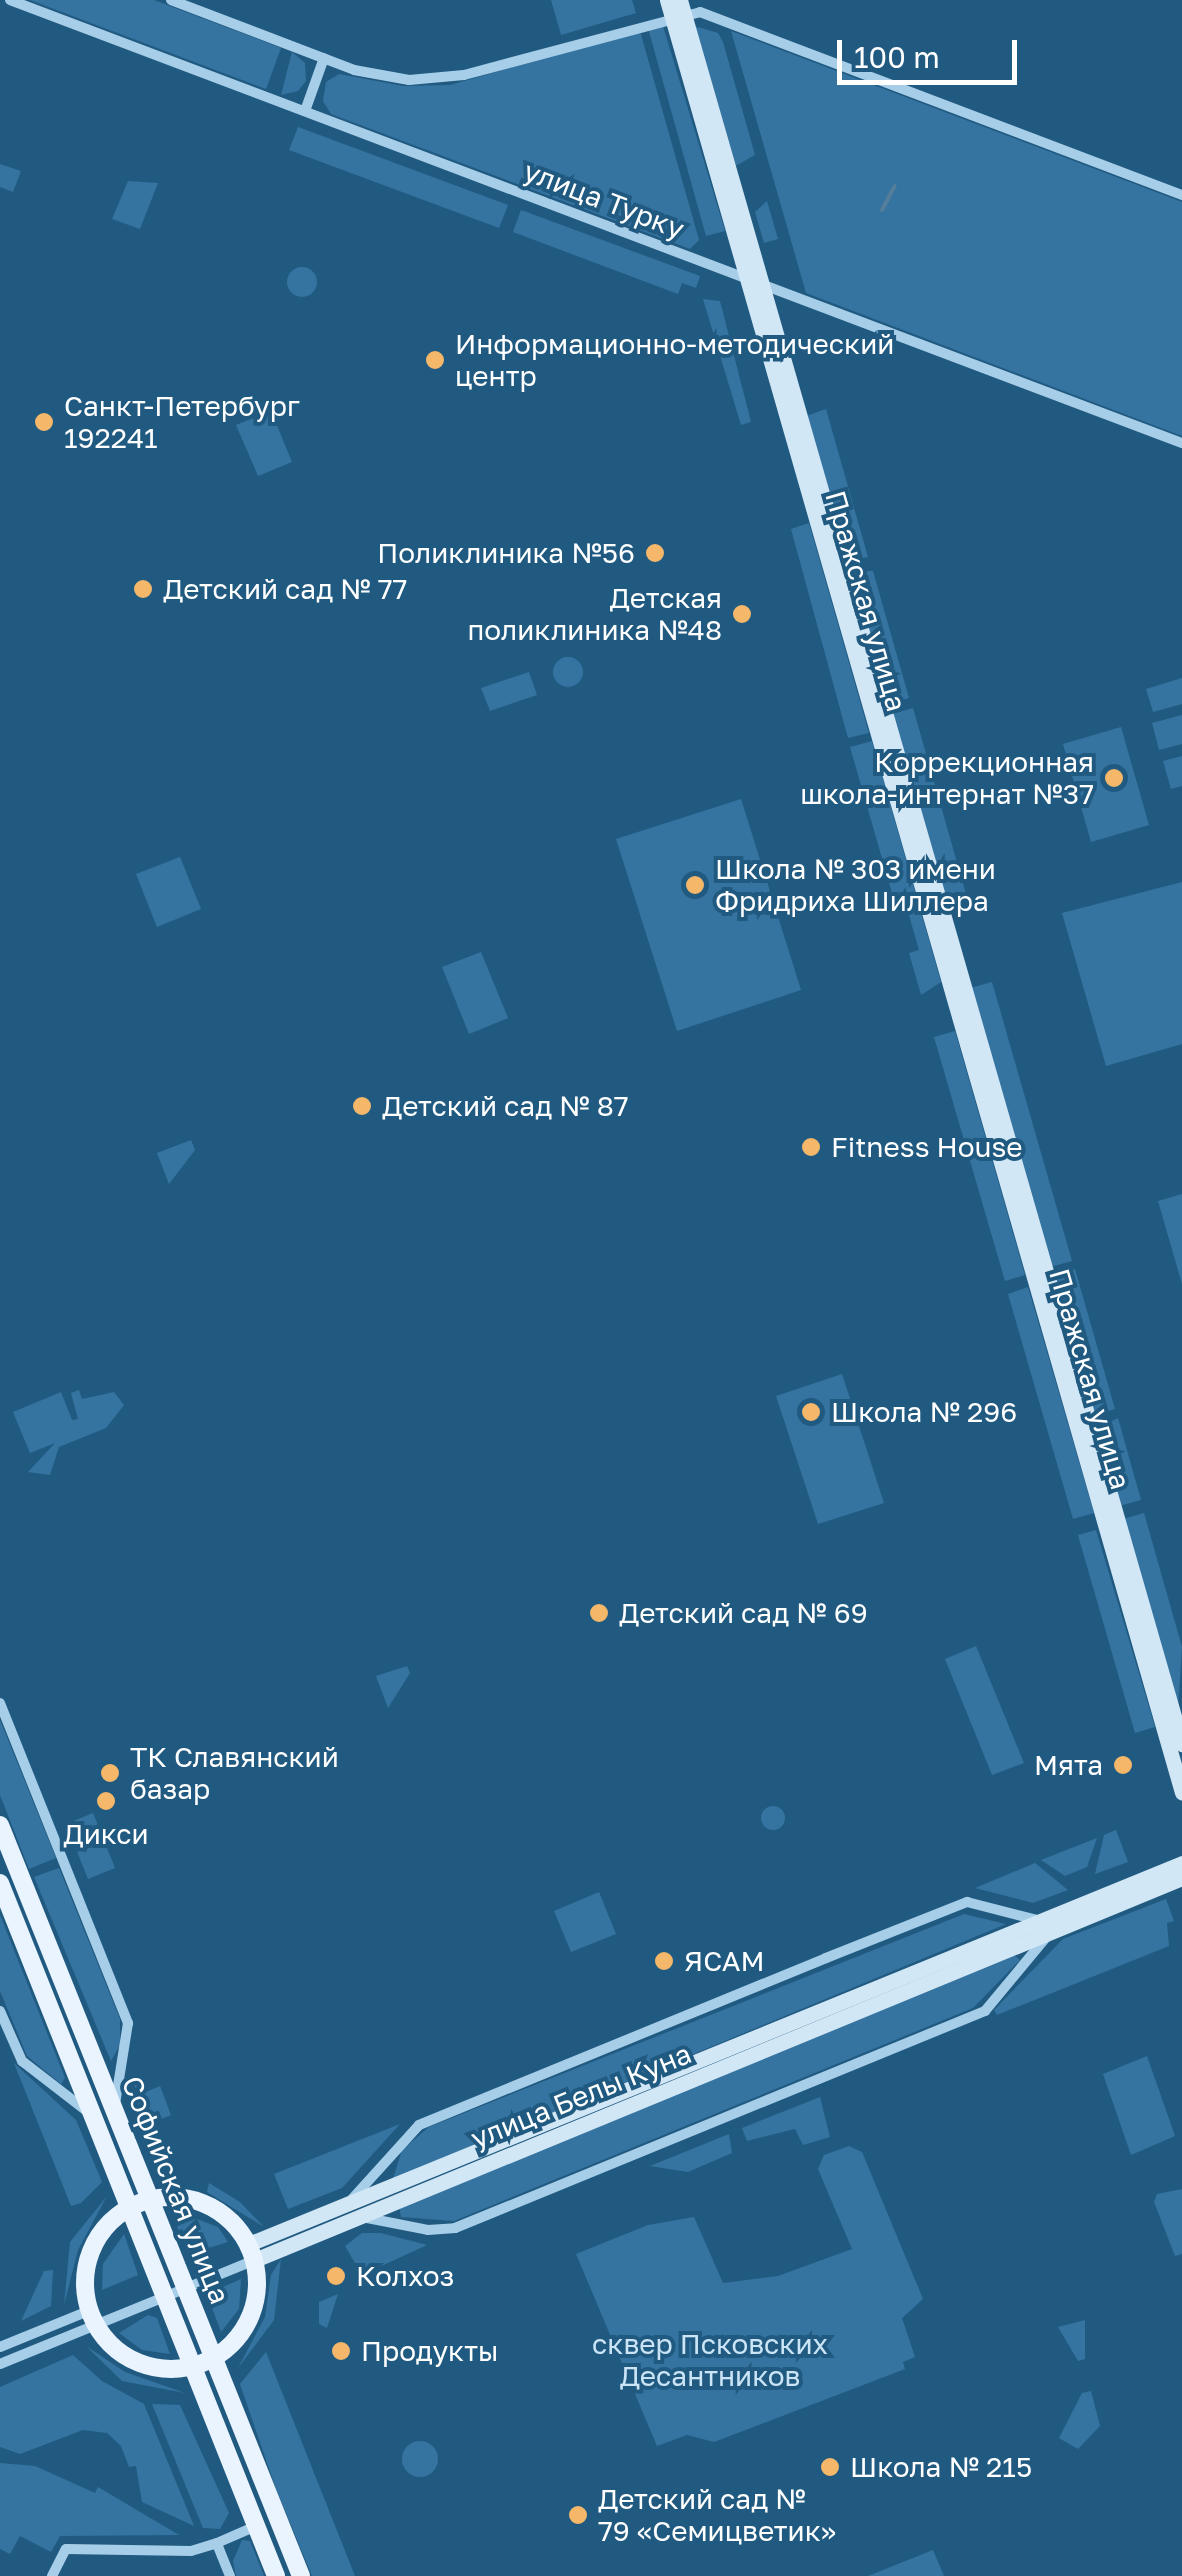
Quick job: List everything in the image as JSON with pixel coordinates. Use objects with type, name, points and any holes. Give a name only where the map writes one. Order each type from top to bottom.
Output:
[{"type":"main road","name":"Софийская улица","points":[[0,1825],[301,2576]]},
{"type":"main road","name":"Софийская улица","points":[[0,1883],[276,2576]]},
{"type":"main road","points":[[149,2200],[188,2200],[212,2209],[254,2251],[248,2320],[214,2360],[193,2367],[137,2362],[92,2318],[90,2258],[101,2235],[129,2208],[149,2200]]},
{"type":"street","name":"улица Турку","points":[[10,0],[1182,442]]},
{"type":"street","points":[[171,0],[388,78],[448,78],[676,7],[714,17],[1182,194]]},
{"type":"street","name":"Пражская улица","points":[[676,7],[1182,1744]]},
{"type":"street","points":[[304,111],[324,58]]},
{"type":"street","name":"Пражская улица","points":[[755,281],[1182,1792]]},
{"type":"street","points":[[0,1703],[128,2023],[114,2110]]},
{"type":"street","name":"улица Белы Куна","points":[[1046,1926],[1182,1862]]},
{"type":"street","name":"улица Белы Куна","points":[[0,2347],[165,2297],[254,2251],[352,2210],[1046,1926],[1182,1878]]},
{"type":"street","points":[[967,1902],[1046,1926],[985,2011],[634,2155],[455,2228],[428,2230],[352,2210],[419,2125],[548,2071],[967,1902]]},
{"type":"street","points":[[0,2010],[22,2061],[92,2115]]},
{"type":"street","name":"улица Белы Куна","points":[[0,2364],[92,2318]]},
{"type":"street","points":[[52,2576],[66,2548],[191,2551],[256,2526]]},
{"type":"street","points":[[217,2543],[230,2576]]},
{"type":"green space","points":[[30,0],[154,0],[281,48],[266,89]]},
{"type":"green space","points":[[551,0],[632,0],[636,13],[561,35]]},
{"type":"green space","points":[[663,26],[725,231],[706,236],[648,28]]},
{"type":"green space","points":[[694,26],[718,33],[723,42],[755,155],[734,167]]},
{"type":"green space","points":[[640,31],[699,240],[690,249],[331,114],[323,101],[326,82],[339,74],[403,86],[450,85]]},
{"type":"green space","points":[[731,31],[1182,202],[1182,436],[806,293]]},
{"type":"green space","points":[[292,52],[305,63],[306,81],[298,91],[281,95]]},
{"type":"green space","points":[[298,127],[508,205],[499,228],[289,150]]},
{"type":"green space","points":[[0,164],[21,171],[13,192],[0,187]]},
{"type":"green space","points":[[128,181],[158,183],[140,229],[112,219]]},
{"type":"green space","points":[[767,201],[778,239],[764,243],[755,212]]},
{"type":"green space","points":[[521,210],[700,276],[696,288],[682,283],[678,294],[513,232]]},
{"type":"green space","points":[[302,267],[313,271],[317,282],[313,293],[302,297],[291,293],[287,282],[291,271]]},
{"type":"green space","points":[[703,299],[720,301],[751,422],[741,425]]},
{"type":"green space","points":[[826,409],[868,557],[848,561],[806,416]]},
{"type":"green space","points":[[271,411],[292,462],[258,476],[236,425]]},
{"type":"green space","points":[[809,523],[869,733],[848,738],[791,529]]},
{"type":"green space","points":[[851,571],[873,571],[909,698],[888,704]]},
{"type":"green space","points":[[568,657],[579,661],[583,672],[579,683],[568,687],[557,683],[553,672],[557,661]]},
{"type":"green space","points":[[529,672],[537,695],[490,711],[481,688]]},
{"type":"green space","points":[[1182,678],[1182,704],[1153,712],[1146,689]]},
{"type":"green space","points":[[913,708],[966,894],[945,900],[892,714]]},
{"type":"green space","points":[[1182,715],[1182,744],[1159,750],[1152,723]]},
{"type":"green space","points":[[1121,727],[1149,825],[1091,842],[1063,744]]},
{"type":"green space","points":[[872,741],[941,982],[921,995],[909,953],[919,950],[906,905],[896,907],[850,747]]},
{"type":"green space","points":[[1182,756],[1182,786],[1171,789],[1163,761]]},
{"type":"green space","points":[[741,799],[801,990],[677,1031],[616,839]]},
{"type":"green space","points":[[180,857],[201,909],[157,927],[136,874]]},
{"type":"green space","points":[[1182,882],[1182,1044],[1106,1066],[1062,913]]},
{"type":"green space","points":[[481,952],[508,1018],[469,1034],[442,967]]},
{"type":"green space","points":[[992,982],[1072,1261],[1050,1267],[970,988]]},
{"type":"green space","points":[[955,1031],[1025,1275],[1005,1281],[934,1037]]},
{"type":"green space","points":[[191,1140],[195,1150],[169,1184],[157,1153]]},
{"type":"green space","points":[[1182,1194],[1182,1284],[1158,1201]]},
{"type":"green space","points":[[1075,1269],[1115,1409],[1101,1413],[1092,1412],[1053,1276]]},
{"type":"green space","points":[[1028,1287],[1094,1513],[1073,1519],[1008,1294]]},
{"type":"green space","points":[[842,1374],[884,1503],[818,1524],[776,1396]]},
{"type":"green space","points":[[79,1390],[82,1399],[114,1392],[124,1405],[106,1428],[59,1447],[50,1475],[28,1472],[55,1443],[30,1453],[13,1412],[61,1392],[72,1420],[78,1419],[71,1393]]},
{"type":"green space","points":[[1118,1418],[1141,1500],[1119,1506],[1097,1428]]},
{"type":"green space","points":[[1144,1513],[1182,1647],[1178,1709],[1123,1519]]},
{"type":"green space","points":[[1096,1530],[1155,1727],[1135,1733],[1078,1535]]},
{"type":"green space","points":[[976,1646],[1024,1763],[992,1775],[945,1659]]},
{"type":"green space","points":[[407,1666],[410,1673],[388,1708],[376,1676]]},
{"type":"green space","points":[[0,1720],[56,1858],[29,1869],[0,1795]]},
{"type":"green space","points":[[768,1806],[778,1806],[785,1818],[778,1830],[768,1830],[761,1823],[761,1813]]},
{"type":"green space","points":[[93,1813],[115,1868],[88,1879],[66,1824]]},
{"type":"green space","points":[[1116,1830],[1128,1862],[1095,1874],[1104,1835]]},
{"type":"green space","points":[[1097,1838],[1087,1867],[1065,1876],[1041,1860]]},
{"type":"green space","points":[[1035,1863],[1068,1890],[1033,1903],[975,1888]]},
{"type":"green space","points":[[59,1868],[120,2019],[120,2045],[111,2061],[34,1877]]},
{"type":"green space","points":[[599,1892],[616,1934],[571,1952],[554,1911]]},
{"type":"green space","points":[[1166,1899],[1174,1921],[1167,1923],[1169,1946],[997,2015],[994,2010],[1063,1939]]},
{"type":"green space","points":[[964,1914],[1006,1924],[393,2179],[402,2150],[429,2127]]},
{"type":"green space","points":[[0,1915],[65,2078],[61,2084],[27,2056],[0,1991]]},
{"type":"green space","points":[[1014,1955],[1020,1960],[973,2008],[454,2221],[401,2217],[399,2205]]},
{"type":"green space","points":[[1147,2056],[1175,2136],[1131,2155],[1103,2074]]},
{"type":"green space","points":[[14,2063],[76,2120],[102,2182],[81,2203],[71,2206]]},
{"type":"green space","points":[[134,2081],[141,2094],[160,2086],[171,2115],[152,2123],[147,2112],[140,2114]]},
{"type":"green space","points":[[820,2097],[830,2137],[803,2145],[795,2129],[747,2141],[742,2128]]},
{"type":"green space","points":[[400,2124],[342,2188],[288,2209],[274,2174]]},
{"type":"green space","points":[[729,2134],[732,2153],[688,2172],[650,2166]]},
{"type":"green space","name":"сквер Псковских Десантников","points":[[849,2146],[862,2152],[923,2299],[902,2318],[915,2357],[903,2362],[905,2369],[714,2442],[687,2435],[657,2446],[576,2254],[648,2225],[694,2217],[723,2283],[778,2276],[852,2249],[818,2169],[824,2155]]},
{"type":"green space","points":[[209,2183],[240,2202],[264,2227],[207,2192]]},
{"type":"green space","points":[[1182,2189],[1182,2254],[1175,2256],[1154,2202],[1157,2194]]},
{"type":"green space","points":[[107,2196],[78,2250],[64,2305],[70,2242]]},
{"type":"green space","points":[[181,2213],[218,2227],[228,2242],[189,2254],[173,2217]]},
{"type":"green space","points":[[362,2233],[381,2233],[427,2245],[362,2275],[345,2246]]},
{"type":"green space","points":[[124,2234],[138,2275],[102,2290],[103,2264]]},
{"type":"green space","points":[[281,2259],[274,2320],[238,2368],[265,2317],[271,2275]]},
{"type":"green space","points":[[53,2270],[51,2306],[21,2321],[44,2271]]},
{"type":"green space","points":[[241,2279],[239,2309],[221,2332],[207,2294]]},
{"type":"green space","points":[[338,2294],[327,2328],[319,2324],[319,2302]]},
{"type":"green space","points":[[148,2315],[157,2318],[170,2354],[142,2350],[119,2333]]},
{"type":"green space","points":[[1085,2320],[1085,2359],[1078,2361],[1058,2327]]},
{"type":"green space","points":[[86,2346],[125,2372],[185,2393],[122,2381]]},
{"type":"green space","points":[[266,2352],[355,2576],[312,2576],[276,2489],[240,2384]]},
{"type":"green space","points":[[73,2355],[102,2381],[144,2404],[194,2526],[142,2502],[136,2466],[129,2467],[121,2446],[107,2433],[83,2430],[20,2454],[0,2447],[0,2387]]},
{"type":"green space","points":[[1091,2391],[1100,2426],[1078,2449],[1059,2438],[1082,2393]]},
{"type":"green space","points":[[152,2404],[180,2405],[229,2513],[220,2529],[203,2528]]},
{"type":"green space","points":[[420,2441],[432,2447],[438,2459],[432,2471],[420,2477],[408,2471],[402,2459],[408,2447]]},
{"type":"green space","points":[[0,2463],[35,2466],[95,2493],[98,2487],[179,2535],[60,2536],[51,2552],[20,2536],[10,2554],[0,2549]]},
{"type":"green space","points":[[242,2540],[250,2541],[264,2576],[236,2576],[233,2561]]},
{"type":"green space","points":[[933,2550],[944,2576],[868,2576]]},
{"type":"waterway","points":[[882,210],[895,186]]},
{"type":"place","name":"Информационно-методический центр","points":[[435,360]]},
{"type":"place","name":"Санкт-Петербург 192241","points":[[44,422]]},
{"type":"place","name":"Поликлиника №56","points":[[655,553]]},
{"type":"place","name":"Детский сад № 77","points":[[143,589]]},
{"type":"place","name":"Детская поликлиника №48","points":[[742,614]]},
{"type":"place","name":"Коррекционная школа-интернат №37","points":[[1114,778]]},
{"type":"place","name":"Школа № 303 имени Фридриха Шиллера","points":[[695,885]]},
{"type":"place","name":"Детский сад № 87","points":[[362,1106]]},
{"type":"place","name":"Fitness House","points":[[811,1147]]},
{"type":"place","name":"Школа № 296","points":[[811,1412]]},
{"type":"place","name":"Детский сад № 69","points":[[599,1613]]},
{"type":"place","name":"Мята","points":[[1123,1765]]},
{"type":"place","name":"ТК Славянский базар","points":[[110,1773]]},
{"type":"place","name":"Дикси","points":[[106,1801]]},
{"type":"place","name":"ЯСАМ","points":[[664,1961]]},
{"type":"place","name":"Колхоз","points":[[336,2276]]},
{"type":"place","name":"Продукты","points":[[341,2351]]},
{"type":"place","name":"Школа № 215","points":[[830,2467]]},
{"type":"place","name":"Детский сад № 79 «Семицветик»","points":[[578,2515]]}]
